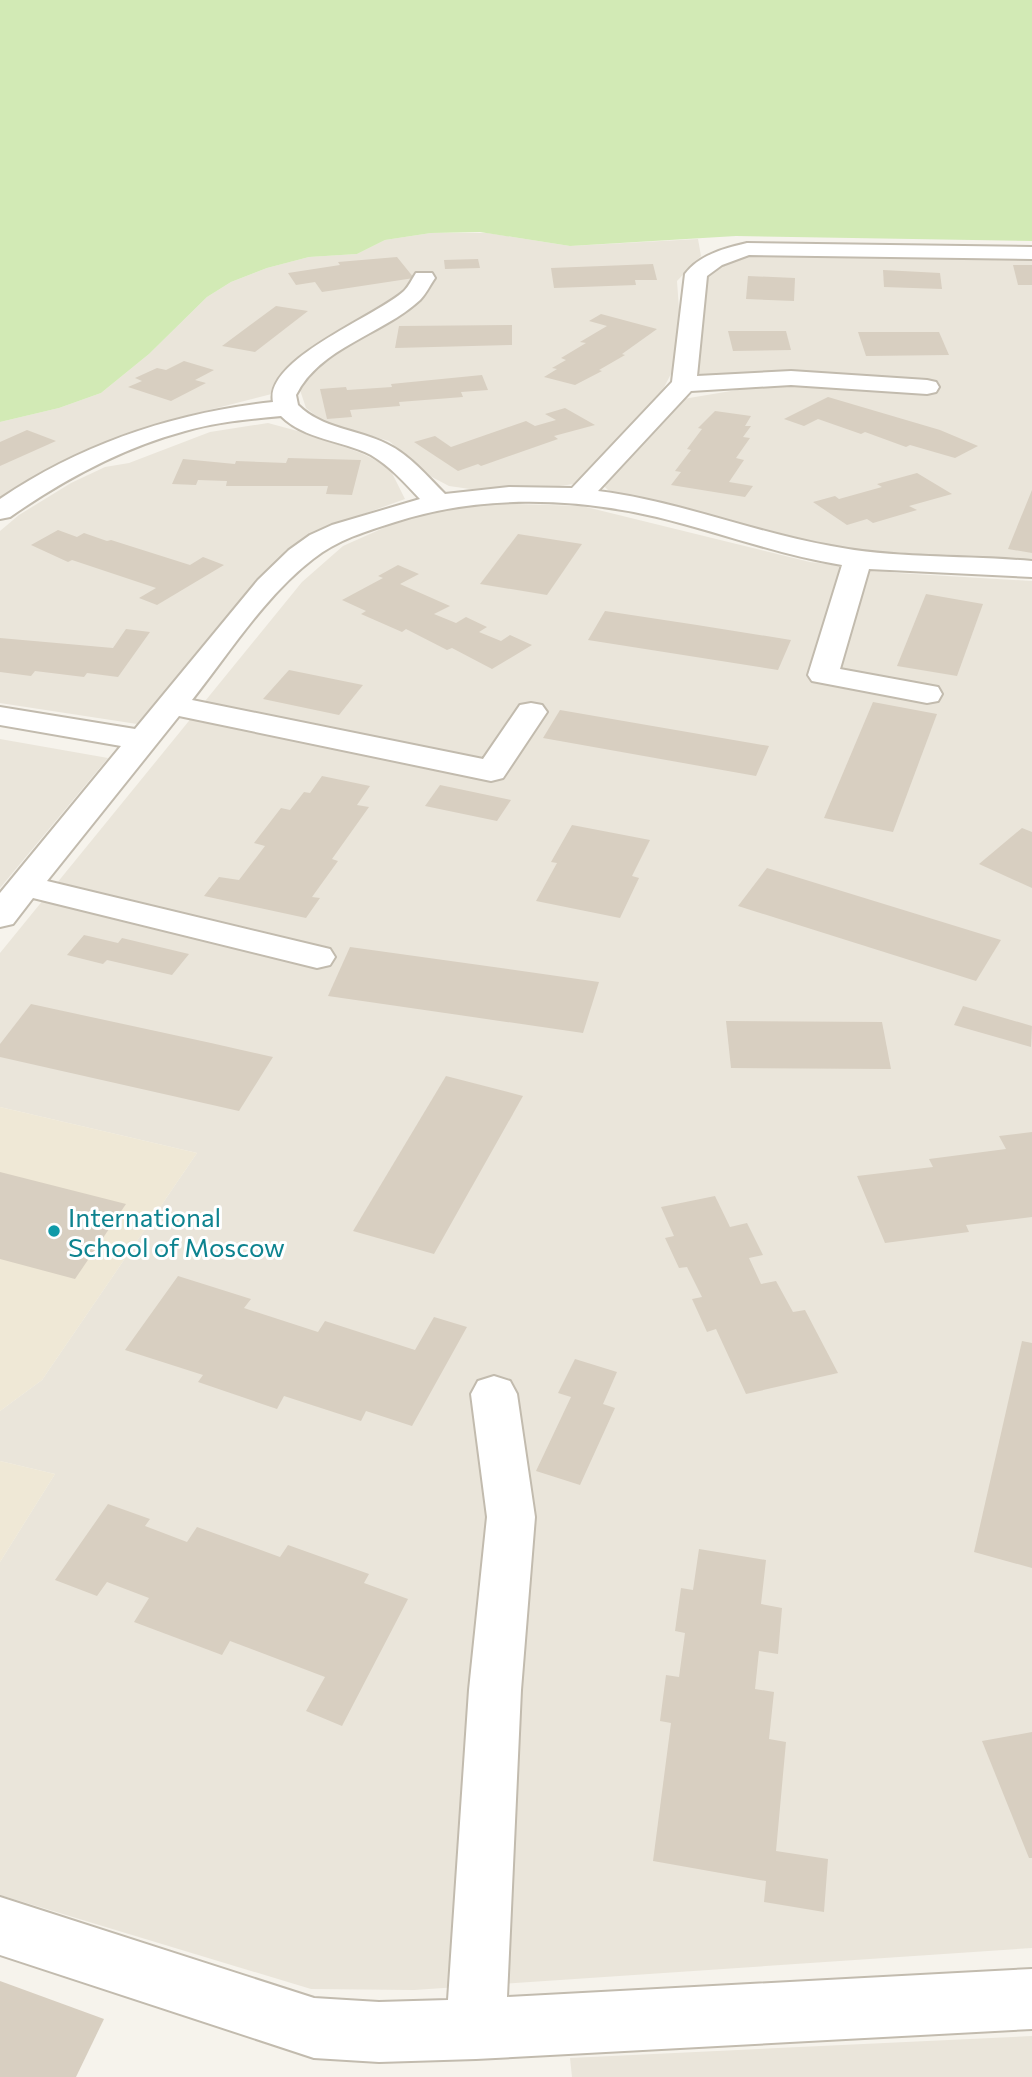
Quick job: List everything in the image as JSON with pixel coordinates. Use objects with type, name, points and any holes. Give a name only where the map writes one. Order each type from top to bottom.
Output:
[{"type":"street","points":[[579,496],[684,384],[696,274],[714,260],[734,251],[763,249],[1032,253]]},
{"type":"street","points":[[284,408],[284,389],[302,369],[401,304],[414,294],[424,278]]},
{"type":"street","points":[[684,384],[791,378],[927,387]]},
{"type":"street","points":[[791,378],[803,403]]},
{"type":"street","points":[[0,511],[53,479],[157,431],[204,419],[284,408],[296,418],[313,426],[379,450],[397,462],[438,502]]},
{"type":"street","points":[[0,916],[268,586],[305,550],[322,540],[368,522],[438,502],[508,493],[579,496],[655,509],[796,547],[858,559],[1032,569]]},
{"type":"street","points":[[858,559],[823,675],[927,694]]},
{"type":"street","points":[[173,705],[491,771],[531,712]]},
{"type":"street","points":[[0,716],[141,740]]},
{"type":"street","points":[[26,886],[317,957]]},
{"type":"street","points":[[476,2029],[495,1690],[511,1517],[494,1394]]},
{"type":"street","points":[[0,1926],[314,2028],[379,2032],[476,2029],[1032,1999]]},
{"type":"shaded area","points":[[431,233],[487,233],[570,246],[698,239],[701,256],[677,281],[680,323],[674,368],[658,399],[621,442],[574,484],[545,488],[470,489],[449,486],[430,476],[389,441],[325,423],[306,408],[299,387],[166,421],[99,445],[15,489],[0,500],[0,422],[59,408],[101,393],[149,354],[207,297],[231,282],[267,268],[309,257],[357,254],[385,240]]},
{"type":"shaded area","points":[[772,253],[1032,256],[1032,565],[837,547],[625,496],[609,491],[603,485],[683,399],[761,386],[706,389],[695,363],[703,280],[726,258]]},
{"type":"shaded area","points":[[268,423],[361,453],[389,467],[405,499],[325,528],[286,550],[137,724],[0,703],[0,531],[19,515],[71,483],[105,467],[129,463],[210,432]]},
{"type":"shaded area","points":[[478,503],[582,506],[810,562],[897,573],[1032,581],[1032,1948],[414,1990],[311,1989],[0,1895],[0,1562],[55,1474],[0,1461],[0,1411],[42,1380],[197,1153],[0,1107],[0,953],[302,582],[343,546],[408,517]]},
{"type":"shaded area","points":[[0,739],[108,758],[0,888]]},
{"type":"shaded area","points":[[0,1107],[197,1153],[42,1380],[0,1411]]},
{"type":"shaded area","points":[[0,1461],[55,1474],[0,1562]]},
{"type":"shaded area","points":[[1032,2036],[1032,2077],[572,2077],[570,2058]]},
{"type":"green space","points":[[0,0],[1032,0],[1032,241],[736,236],[570,246],[480,232],[431,233],[385,240],[357,254],[309,257],[267,268],[231,282],[207,297],[149,354],[101,393],[59,408],[0,422]]},
{"type":"building","points":[[397,257],[414,278],[322,292],[315,282],[296,285],[288,273],[340,265],[338,262]]},
{"type":"building","points":[[478,259],[480,268],[445,269],[444,260]]},
{"type":"building","points":[[653,264],[657,280],[635,280],[636,285],[554,288],[551,268]]},
{"type":"building","points":[[1013,265],[1032,265],[1032,285],[1018,285]]},
{"type":"building","points":[[883,270],[940,273],[942,289],[884,287]]},
{"type":"building","points":[[748,276],[795,278],[794,301],[746,299]]},
{"type":"building","points":[[276,306],[308,311],[255,352],[222,346]]},
{"type":"building","points":[[601,314],[657,329],[622,354],[625,355],[599,370],[602,371],[575,385],[544,377],[557,369],[552,368],[566,360],[561,358],[586,343],[580,342],[607,326],[589,321]]},
{"type":"building","points":[[512,325],[512,345],[395,348],[399,326]]},
{"type":"building","points":[[728,331],[786,331],[791,350],[733,351]]},
{"type":"building","points":[[858,332],[939,332],[949,355],[866,356]]},
{"type":"building","points":[[184,361],[214,370],[195,380],[206,383],[171,401],[128,387],[142,381],[135,378],[157,368],[166,370]]},
{"type":"building","points":[[482,375],[488,390],[461,392],[463,397],[399,402],[400,406],[350,410],[352,417],[327,419],[320,389],[392,387],[391,384]]},
{"type":"building","points":[[828,397],[940,430],[978,446],[955,458],[910,445],[906,447],[818,419],[804,426],[784,419]]},
{"type":"building","points":[[565,408],[595,425],[554,436],[558,439],[481,466],[478,464],[458,471],[414,442],[435,436],[451,447],[526,421],[535,426],[556,420],[545,414]]},
{"type":"building","points":[[715,411],[751,416],[745,426],[751,426],[743,437],[750,438],[736,458],[744,460],[729,482],[753,486],[745,497],[671,485],[681,472],[675,471],[691,450],[687,449],[702,429],[698,428]]},
{"type":"building","points":[[27,430],[56,441],[0,466],[0,442]]},
{"type":"building","points":[[288,458],[361,460],[352,495],[326,494],[328,486],[226,486],[227,481],[198,480],[196,485],[172,484],[183,459],[235,464],[236,461],[286,463]]},
{"type":"building","points":[[917,473],[952,494],[909,506],[917,510],[873,523],[867,519],[847,525],[813,502],[835,496],[839,499],[882,487],[877,484]]},
{"type":"building","points":[[1032,490],[1032,553],[1008,549]]},
{"type":"building","points":[[58,530],[77,537],[84,533],[111,540],[190,565],[203,557],[224,565],[157,605],[139,598],[156,588],[72,560],[68,562],[31,545]]},
{"type":"building","points":[[518,534],[582,544],[547,595],[480,584]]},
{"type":"building","points":[[398,565],[419,574],[400,584],[450,606],[434,614],[456,623],[466,617],[487,627],[479,632],[501,641],[510,635],[532,645],[492,669],[452,648],[447,650],[406,629],[402,632],[361,614],[366,611],[342,600],[383,578],[378,576]]},
{"type":"building","points":[[926,594],[983,604],[957,676],[897,666]]},
{"type":"building","points":[[605,611],[791,640],[778,670],[588,640]]},
{"type":"building","points":[[126,629],[150,632],[118,677],[87,673],[84,677],[35,671],[31,676],[0,672],[0,638],[113,648]]},
{"type":"building","points":[[289,670],[363,685],[339,715],[263,699]]},
{"type":"building","points":[[873,702],[937,714],[893,832],[824,818]]},
{"type":"building","points":[[560,710],[769,746],[756,776],[543,738]]},
{"type":"building","points":[[322,776],[370,786],[357,805],[369,807],[332,859],[338,861],[312,897],[320,898],[306,918],[204,896],[219,877],[239,880],[265,846],[254,843],[281,808],[290,810],[304,792],[310,793]]},
{"type":"building","points":[[440,785],[511,800],[497,821],[425,806]]},
{"type":"building","points":[[572,825],[650,840],[632,876],[639,878],[620,918],[536,901],[557,863],[551,862]]},
{"type":"building","points":[[1022,828],[1032,832],[1032,888],[979,864]]},
{"type":"building","points":[[767,868],[1001,940],[976,981],[738,906]]},
{"type":"building","points":[[84,935],[118,943],[122,938],[189,954],[172,975],[107,960],[103,964],[67,955]]},
{"type":"building","points":[[350,947],[599,982],[583,1033],[328,996]]},
{"type":"building","points":[[31,1004],[273,1057],[239,1111],[0,1057],[0,1044]]},
{"type":"building","points":[[963,1006],[1032,1026],[1031,1047],[954,1025]]},
{"type":"building","points":[[726,1021],[882,1022],[891,1069],[731,1068]]},
{"type":"building","points":[[446,1076],[523,1096],[434,1254],[353,1231]]},
{"type":"building","points":[[1032,1132],[1032,1217],[966,1225],[969,1232],[885,1243],[857,1176],[933,1167],[929,1159],[1006,1149],[999,1136]]},
{"type":"building","name":"International School of Moscow","points":[[0,1172],[126,1204],[75,1279],[0,1259]]},
{"type":"building","points":[[715,1196],[730,1227],[747,1223],[763,1255],[749,1258],[761,1284],[776,1281],[793,1312],[805,1310],[838,1373],[746,1394],[716,1329],[707,1332],[692,1299],[702,1297],[687,1267],[679,1268],[665,1238],[674,1236],[661,1207]]},
{"type":"building","points":[[178,1276],[251,1299],[244,1308],[318,1332],[325,1321],[415,1350],[434,1317],[467,1327],[412,1426],[366,1411],[361,1421],[284,1396],[277,1409],[198,1382],[203,1375],[125,1350]]},
{"type":"building","points":[[1022,1341],[1032,1343],[1032,1568],[974,1552]]},
{"type":"building","points":[[575,1359],[617,1372],[603,1404],[615,1408],[580,1485],[536,1471],[571,1397],[558,1393]]},
{"type":"building","points":[[108,1504],[150,1519],[145,1526],[187,1542],[197,1527],[280,1557],[288,1545],[369,1574],[364,1583],[408,1599],[342,1726],[306,1711],[325,1677],[230,1641],[222,1655],[134,1622],[149,1598],[107,1582],[97,1596],[55,1580]]},
{"type":"building","points":[[699,1549],[766,1560],[761,1604],[782,1608],[778,1654],[759,1651],[755,1689],[774,1692],[769,1739],[786,1742],[776,1851],[828,1859],[824,1912],[764,1902],[766,1881],[653,1861],[671,1723],[660,1721],[666,1675],[679,1677],[685,1633],[675,1631],[681,1588],[693,1590]]},
{"type":"building","points":[[1032,1732],[1032,1858],[1029,1858],[982,1741]]},
{"type":"building","points":[[0,1981],[104,2019],[76,2077],[0,2077]]},
{"type":"place","name":"International School of Moscow","points":[[54,1231]]}]
